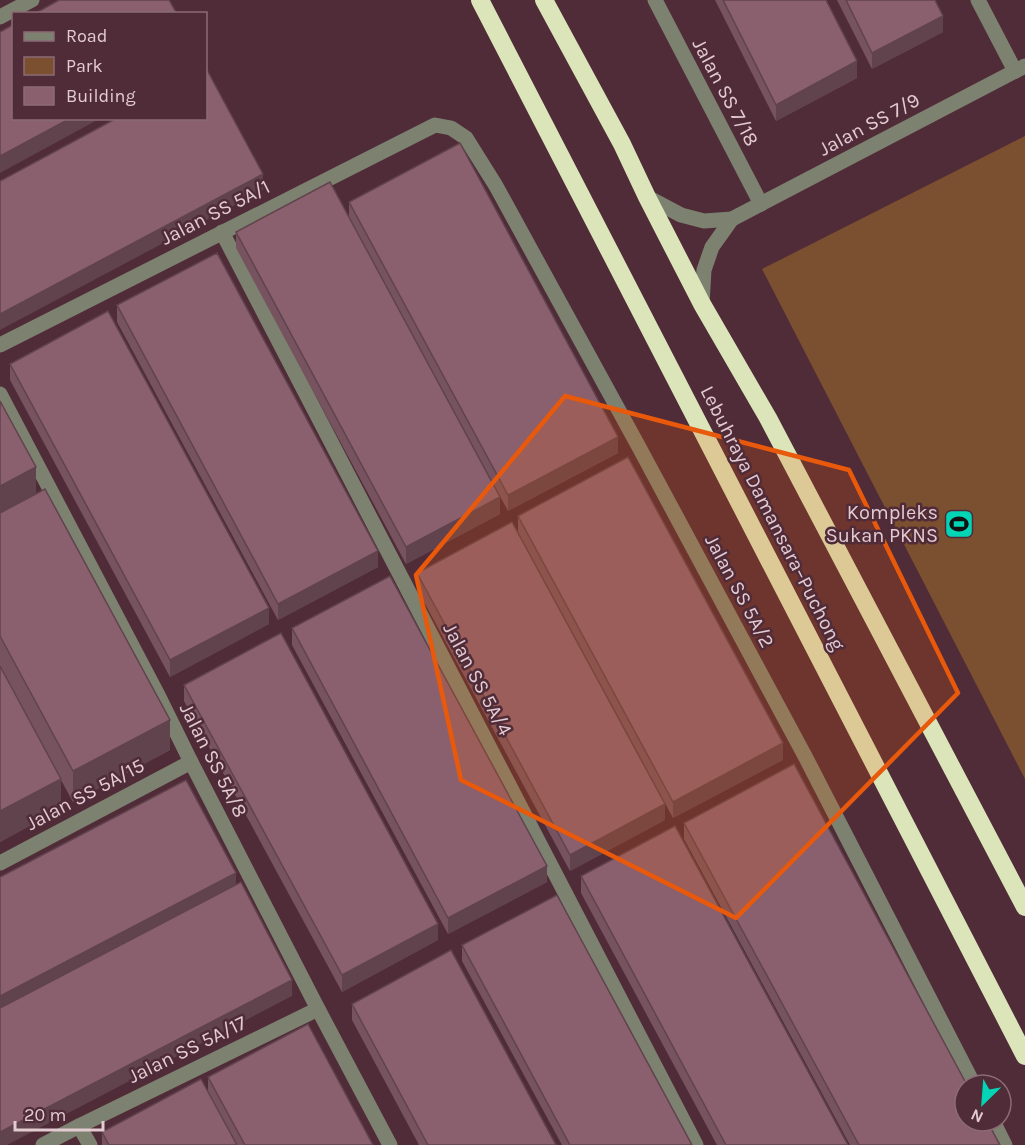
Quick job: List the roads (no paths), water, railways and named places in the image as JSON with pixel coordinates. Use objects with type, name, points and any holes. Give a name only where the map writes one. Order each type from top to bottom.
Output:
[{"type":"highway","name":"Lebuhraya Damansara–Puchong","points":[[480,0],[1025,1056]]},
{"type":"highway","name":"Lebuhraya Damansara–Puchong","points":[[544,0],[622,144],[702,304],[768,418],[1025,907]]},
{"type":"street","points":[[0,16],[32,0]]},
{"type":"street","name":"Jalan SS 7/18","points":[[655,0],[761,204]]},
{"type":"street","points":[[978,0],[1020,69]]},
{"type":"street","name":"Jalan SS 7/9","points":[[647,197],[681,215],[704,221],[732,219],[1020,69]]},
{"type":"street","name":"Jalan SS 5A/1","points":[[0,345],[435,125],[451,128]]},
{"type":"street","name":"Jalan SS 5A/2","points":[[451,128],[466,138],[496,186],[640,449],[806,759],[968,1073]]},
{"type":"street","name":"Jalan SS 7/9","points":[[702,304],[704,270],[712,247],[732,219]]},
{"type":"street","name":"Jalan SS 5A/4","points":[[222,232],[696,1145]]},
{"type":"street","name":"Jalan SS 5A/8","points":[[0,394],[390,1145]]},
{"type":"street","name":"Jalan SS 5A/15","points":[[0,863],[191,762]]},
{"type":"street","name":"Jalan SS 5A/17","points":[[43,1145],[318,1009]]},
{"type":"street","points":[[80,1126],[90,1145]]},
{"type":"place","name":"Kompleks Sukan PKNS","points":[[959,524]]}]
